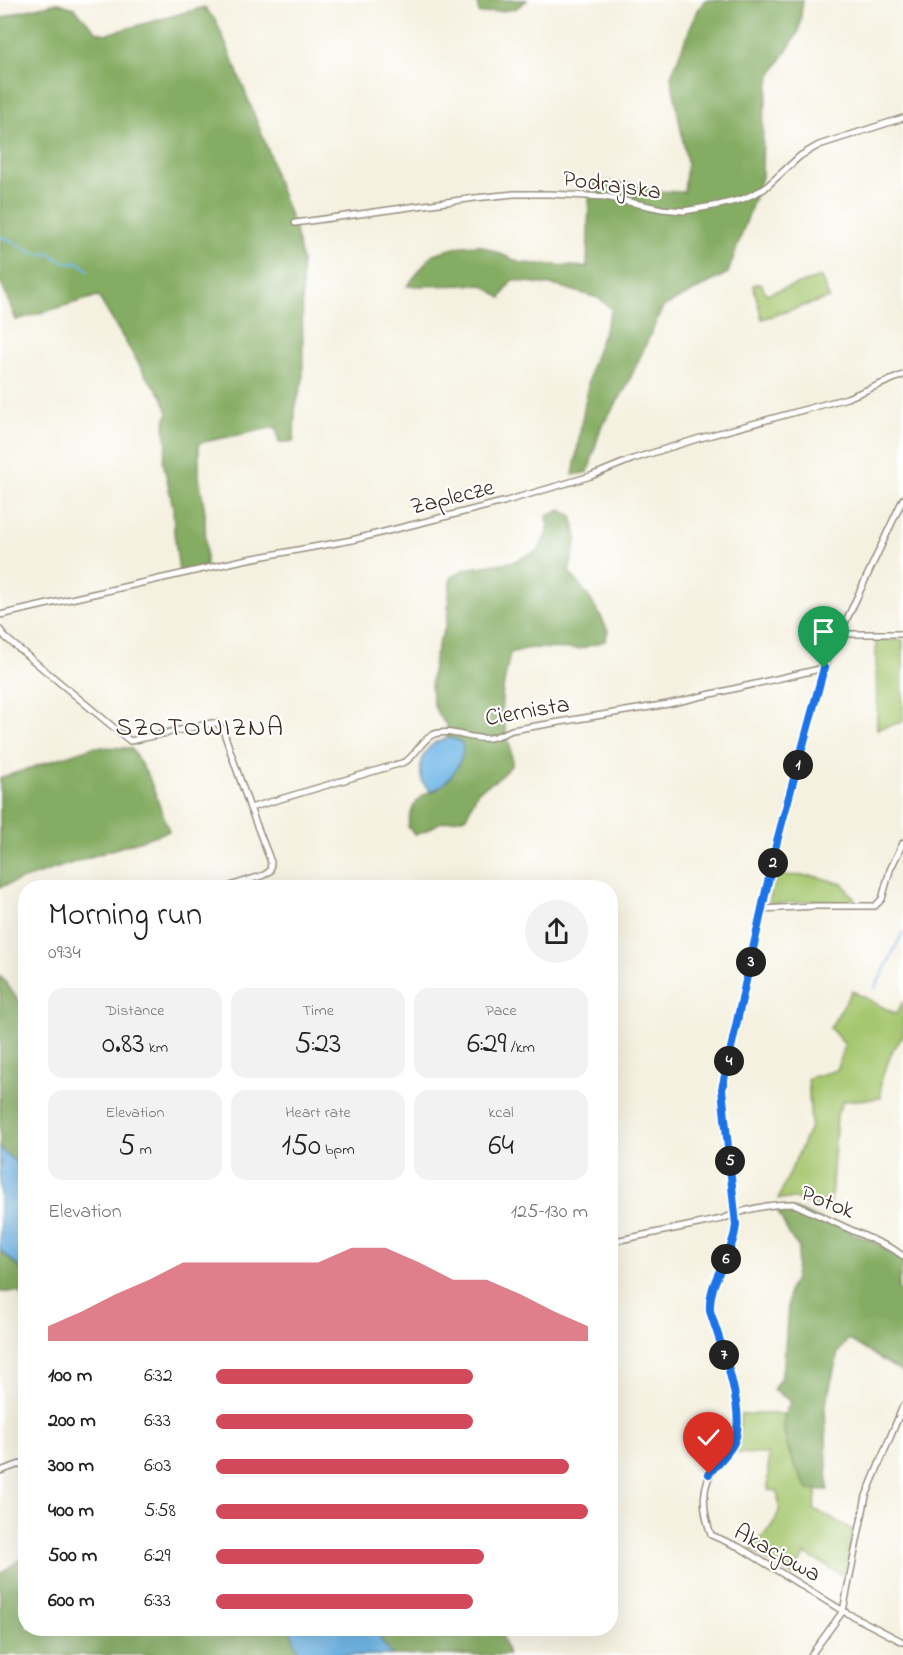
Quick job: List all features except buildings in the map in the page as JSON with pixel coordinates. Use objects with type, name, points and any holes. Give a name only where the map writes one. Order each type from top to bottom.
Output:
[{"type":"street","name":"Podrajska","points":[[295,223],[514,194],[606,197],[662,209],[684,211],[719,206],[743,200],[764,189],[801,156],[819,145],[903,118]]},
{"type":"street","name":"Zaplecze","points":[[0,615],[243,560],[352,540],[503,502],[591,476],[633,459],[697,439],[847,398],[903,375]]},
{"type":"street","name":"Akacjowa","points":[[903,499],[824,668],[779,835],[722,1089],[736,1213],[735,1240],[714,1283],[710,1311],[734,1394],[737,1419],[735,1440],[709,1474],[704,1489],[704,1516],[711,1535],[739,1547],[843,1611],[903,1642]]},
{"type":"street","points":[[0,630],[6,638],[130,741],[217,723],[223,730],[271,862],[270,871],[249,880]]},
{"type":"street","points":[[839,634],[903,634]]},
{"type":"street","name":"Ciernista","points":[[250,808],[405,762],[413,757],[431,735],[443,732],[488,738],[512,730],[668,704],[824,668]]},
{"type":"street","points":[[764,909],[875,906],[882,899],[890,870],[903,843]]},
{"type":"street","name":"Potok","points":[[618,1240],[722,1219],[736,1213],[777,1204],[794,1204],[893,1249],[903,1256]]},
{"type":"street","points":[[811,1655],[843,1611],[866,1496],[903,1406]]},
{"type":"street","points":[[0,1471],[18,1465]]},
{"type":"green space","points":[[477,0],[527,0],[515,9],[479,14]]},
{"type":"green space","points":[[705,0],[803,0],[799,31],[770,77],[763,121],[762,177],[728,273],[663,307],[625,390],[601,427],[588,472],[573,475],[591,367],[612,309],[598,298],[557,286],[512,280],[501,298],[483,285],[407,286],[433,254],[462,246],[480,245],[521,263],[587,267],[589,199],[593,181],[640,185],[656,191],[684,192],[687,162],[671,76],[696,13]]},
{"type":"green space","points":[[58,3],[74,8],[97,32],[107,34],[204,7],[216,21],[233,61],[270,155],[274,173],[295,229],[302,260],[303,379],[295,409],[294,441],[279,443],[276,427],[199,443],[199,476],[205,512],[206,567],[179,572],[173,507],[163,461],[167,444],[164,425],[168,413],[162,396],[146,376],[98,296],[16,320],[0,280],[0,19],[18,12]]},
{"type":"green space","points":[[821,277],[829,298],[762,319],[753,285],[761,283],[766,294]]},
{"type":"green space","points":[[561,510],[572,516],[577,538],[569,572],[591,600],[604,623],[608,631],[605,641],[579,649],[529,648],[510,653],[502,703],[512,765],[498,779],[478,791],[466,817],[439,823],[415,835],[408,827],[413,808],[424,795],[437,790],[455,739],[447,738],[447,725],[435,708],[431,688],[435,656],[447,622],[451,577],[466,569],[515,561],[539,550],[548,530],[547,516]]},
{"type":"green space","points":[[876,640],[903,640],[903,722],[877,729]]},
{"type":"green space","points":[[93,747],[131,748],[149,777],[169,831],[0,887],[0,778]]},
{"type":"green space","points":[[775,875],[814,876],[843,884],[858,904],[816,901],[769,904]]},
{"type":"green space","points":[[0,975],[18,999],[18,1165],[0,1148]]},
{"type":"green space","points":[[852,991],[896,1014],[903,1001],[903,1035],[892,1052],[881,1080],[881,1098],[843,1101],[837,1115],[830,1211],[797,1199],[778,1199],[811,1125],[808,1078],[837,1070],[845,1045],[830,1028]]},
{"type":"green space","points":[[776,1208],[796,1209],[876,1243],[903,1260],[898,1288],[903,1294],[903,1373],[848,1339],[838,1353],[825,1408],[828,1490],[809,1490],[799,1474],[784,1433],[785,1414],[791,1401],[773,1390],[780,1379],[784,1362],[789,1291],[795,1278],[799,1248],[790,1236]]},
{"type":"green space","points":[[0,1250],[18,1267],[18,1292],[0,1292]]},
{"type":"green space","points":[[740,1414],[784,1414],[786,1443],[809,1490],[817,1490],[814,1509],[853,1530],[845,1576],[805,1554],[793,1576],[749,1549],[771,1527],[777,1517],[779,1506],[777,1491],[768,1490],[768,1454],[731,1453],[740,1440]]},
{"type":"green space","points":[[18,1561],[18,1636],[503,1636],[508,1655],[0,1655],[0,1574]]},
{"type":"water","points":[[447,738],[462,743],[461,757],[449,779],[443,785],[430,791],[422,780],[422,761],[433,744]]},
{"type":"water","points":[[0,1148],[18,1165],[18,1266],[0,1250]]},
{"type":"water","points":[[293,1636],[380,1636],[392,1655],[300,1655]]},
{"type":"waterway","points":[[0,237],[13,241],[36,254],[50,253],[71,264],[77,261],[89,271]]},
{"type":"waterway","points":[[875,988],[903,932]]},
{"type":"district","name":"SZOTOWIZNA","points":[[200,726]]},
{"type":"route","points":[[709,1474],[735,1440],[737,1419],[727,1364],[710,1311],[714,1283],[735,1240],[736,1225],[722,1089],[765,905],[777,841],[824,668]]}]
